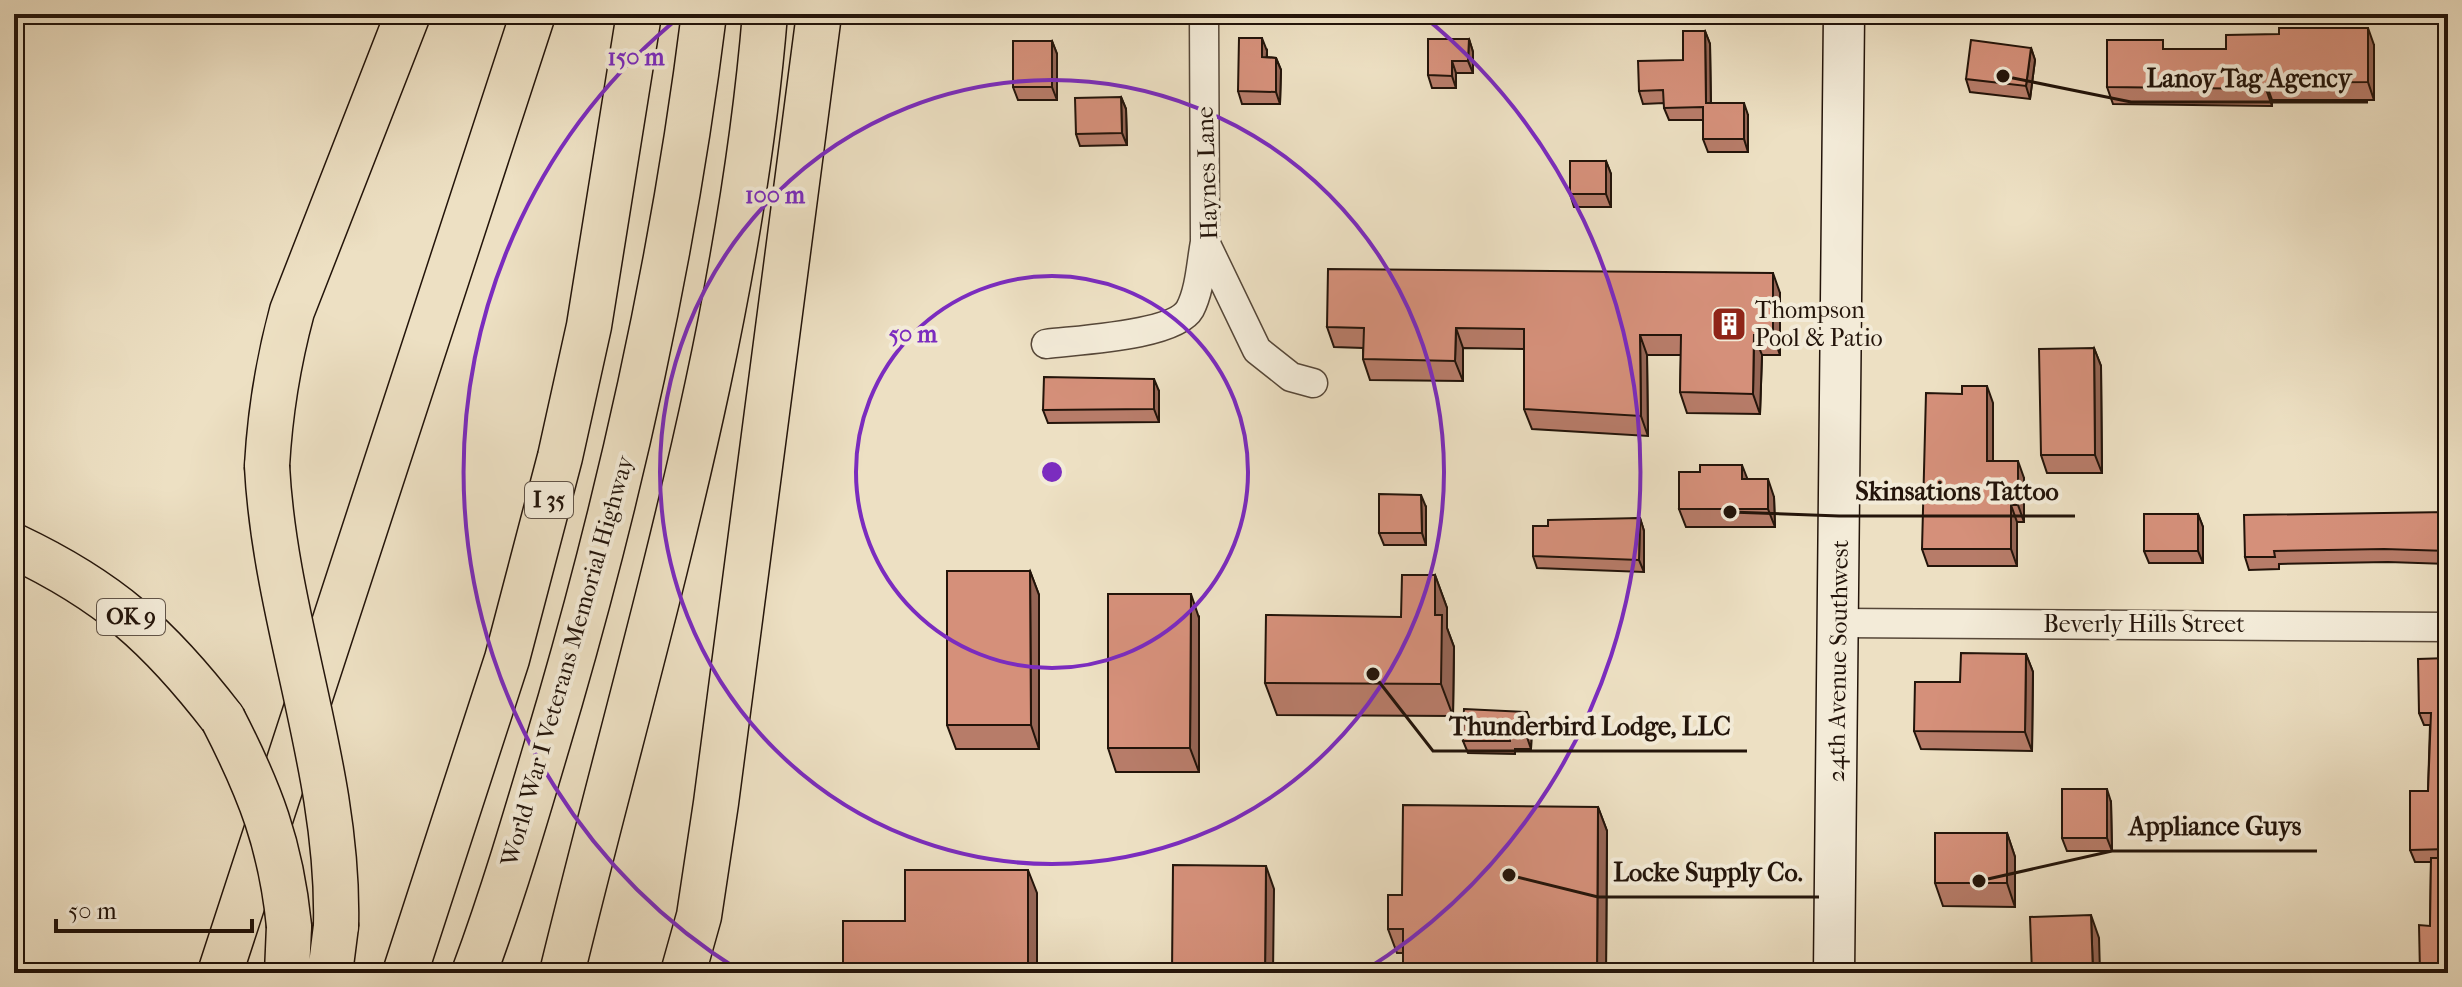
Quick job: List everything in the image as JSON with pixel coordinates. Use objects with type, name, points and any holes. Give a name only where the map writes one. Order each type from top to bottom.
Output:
[{"type":"highway","points":[[330,973],[336,926],[333,836],[270,525],[267,466],[274,387],[292,311],[408,14]]},
{"type":"highway","points":[[220,973],[533,14]]},
{"type":"highway","name":"I 35","points":[[405,973],[507,659],[560,457],[592,310],[639,14]]},
{"type":"highway","name":"World War I Veterans Memorial Highway","points":[[474,973],[541,766],[587,606],[629,438],[670,242],[704,14]]},
{"type":"highway","points":[[562,973],[674,537],[712,371],[736,250],[759,90],[765,14]]},
{"type":"highway","points":[[683,973],[699,916],[714,817],[819,14]]},
{"type":"highway","name":"OK 9","points":[[14,546],[99,592],[141,624],[223,719],[250,772],[275,836],[289,926],[287,973]]},
{"type":"main road","name":"24th Avenue Southwest","points":[[1834,973],[1844,14]]},
{"type":"street","name":"Haynes Lane","points":[[1204,14],[1205,242],[1257,350],[1291,377],[1313,383]]},
{"type":"street","points":[[1046,344],[1155,329],[1178,321],[1188,313],[1195,298],[1205,242]]},
{"type":"street","name":"Beverly Hills Street","points":[[1840,623],[2448,627]]},
{"type":"building","points":[[2279,28],[2368,28],[2368,82],[2266,83],[2266,89],[2107,87],[2107,40],[2163,40],[2163,49],[2226,49],[2226,35],[2279,34]]},
{"type":"building","points":[[1683,31],[1705,31],[1706,103],[1744,103],[1744,139],[1703,139],[1703,107],[1664,108],[1663,90],[1639,91],[1638,61],[1683,60]]},
{"type":"building","points":[[1239,38],[1262,38],[1262,57],[1276,58],[1276,92],[1238,91]]},
{"type":"building","points":[[1428,39],[1469,39],[1468,61],[1452,61],[1452,76],[1428,75]]},
{"type":"building","points":[[1971,40],[2031,48],[2026,86],[1966,79]]},
{"type":"building","points":[[1013,41],[1052,41],[1052,87],[1013,87]]},
{"type":"building","points":[[1121,97],[1122,133],[1076,134],[1075,98]]},
{"type":"building","points":[[1570,161],[1606,161],[1606,194],[1570,194]]},
{"type":"building","points":[[1328,269],[1773,273],[1773,335],[1754,335],[1753,394],[1680,392],[1681,335],[1640,335],[1641,416],[1524,409],[1524,329],[1456,328],[1455,361],[1363,359],[1364,328],[1327,327]]},
{"type":"building","points":[[2094,348],[2095,455],[2041,455],[2039,349]]},
{"type":"building","points":[[1044,377],[1154,379],[1154,409],[1043,410]]},
{"type":"building","points":[[1962,386],[1987,386],[1987,461],[2018,461],[2018,505],[2011,505],[2011,549],[1922,549],[1926,393],[1962,394]]},
{"type":"building","points":[[1700,465],[1742,465],[1742,479],[1768,479],[1768,509],[1679,509],[1679,472],[1700,472]]},
{"type":"building","points":[[1379,494],[1421,495],[1422,533],[1379,533]]},
{"type":"building","points":[[2448,512],[2448,551],[2274,551],[2275,557],[2245,557],[2244,515]]},
{"type":"building","points":[[2144,514],[2198,514],[2198,551],[2144,551]]},
{"type":"building","points":[[1640,518],[1639,560],[1533,556],[1533,526],[1548,526],[1548,520]]},
{"type":"building","points":[[947,571],[1030,571],[1031,725],[947,725]]},
{"type":"building","points":[[1402,575],[1435,575],[1435,615],[1442,615],[1441,684],[1265,683],[1266,615],[1401,617]]},
{"type":"building","points":[[1108,594],[1191,594],[1190,748],[1108,748]]},
{"type":"building","points":[[1961,653],[2026,654],[2025,732],[1914,731],[1915,682],[1960,682]]},
{"type":"building","points":[[2448,658],[2448,849],[2410,850],[2410,791],[2428,791],[2431,713],[2419,713],[2418,659]]},
{"type":"building","points":[[1464,709],[1527,712],[1527,737],[1510,737],[1510,741],[1463,741]]},
{"type":"building","points":[[2062,789],[2107,789],[2107,838],[2062,838]]},
{"type":"building","points":[[1403,805],[1598,807],[1597,973],[1403,973],[1403,929],[1388,929],[1388,895],[1402,895]]},
{"type":"building","points":[[1935,833],[2007,833],[2007,883],[1935,883]]},
{"type":"building","points":[[2431,858],[2448,858],[2448,973],[2420,973],[2419,925],[2430,926]]},
{"type":"building","points":[[1173,865],[1266,866],[1265,973],[1172,973]]},
{"type":"building","points":[[905,870],[1028,870],[1028,973],[843,973],[843,921],[905,921]]},
{"type":"building","points":[[2091,915],[2093,973],[2032,973],[2030,917]]},
{"type":"place","name":"Lanoy Tag Agency","points":[[2003,76]]},
{"type":"place","name":"Thompson Pool & Patio","points":[[1729,324]]},
{"type":"place","name":"Skinsations Tattoo","points":[[1730,512]]},
{"type":"place","name":"Thunderbird Lodge, LLC","points":[[1373,674]]},
{"type":"place","name":"Locke Supply Co.","points":[[1509,875]]},
{"type":"place","name":"Appliance Guys","points":[[1979,881]]}]
